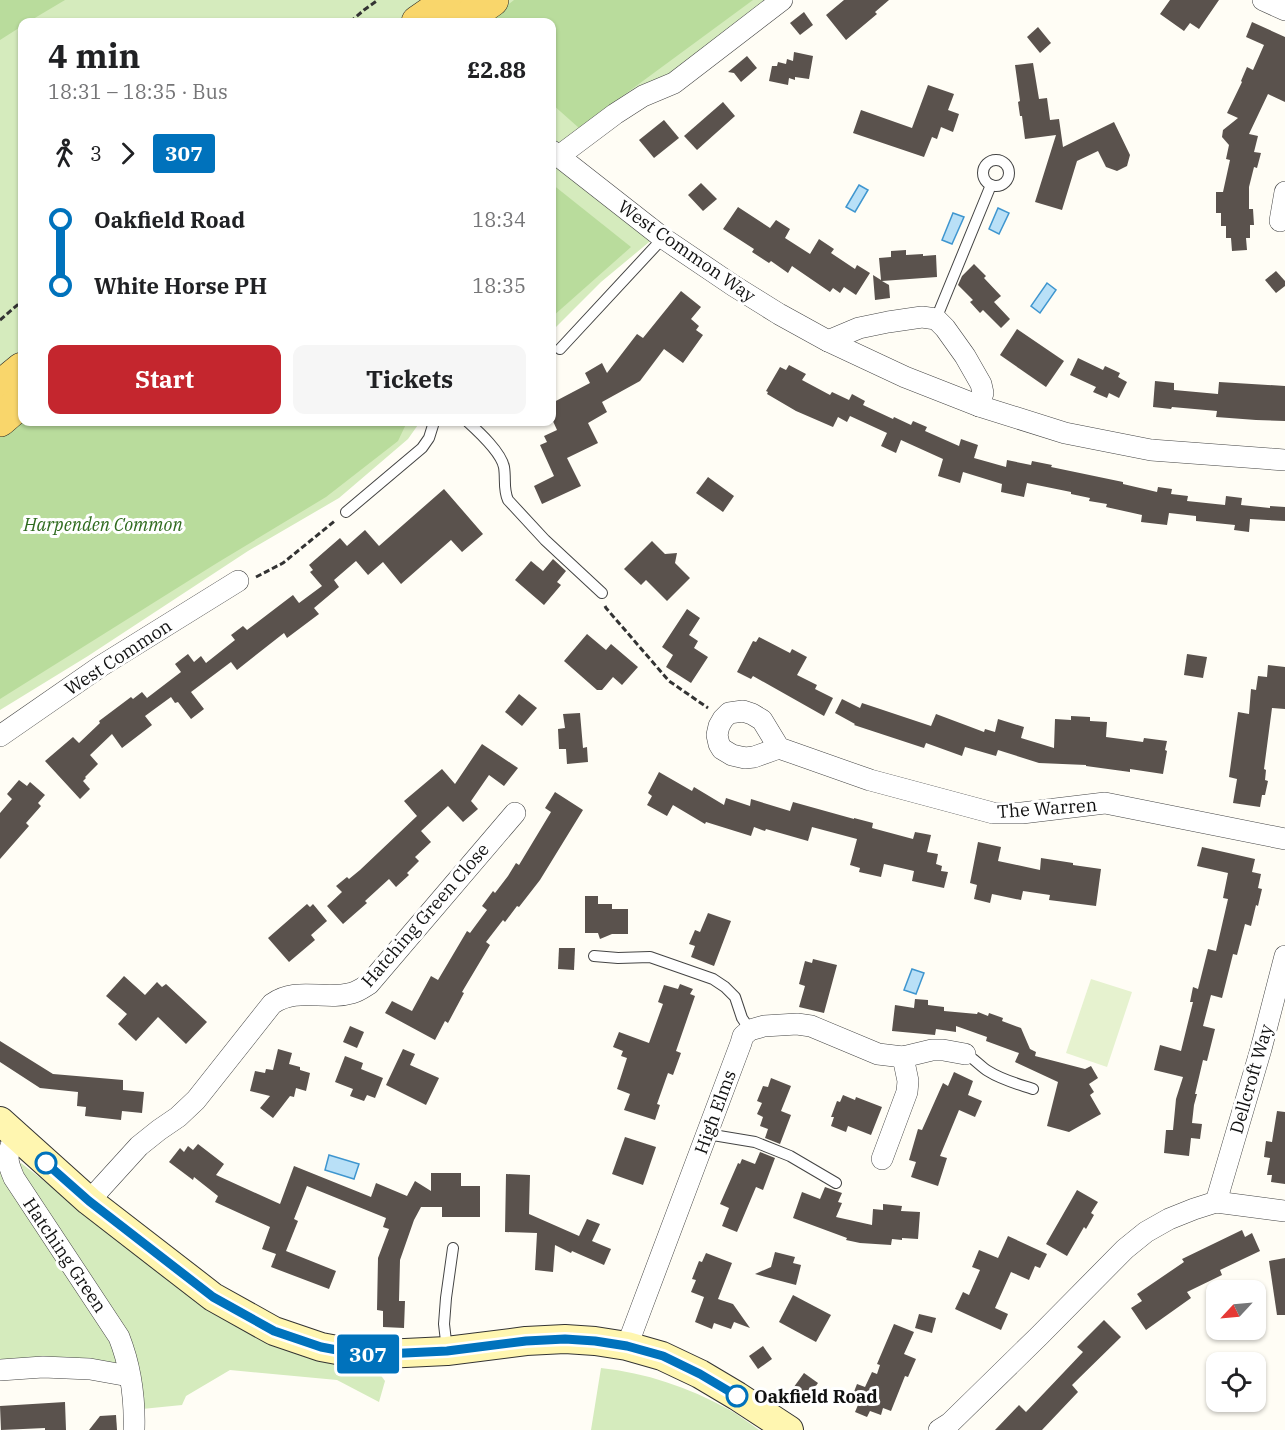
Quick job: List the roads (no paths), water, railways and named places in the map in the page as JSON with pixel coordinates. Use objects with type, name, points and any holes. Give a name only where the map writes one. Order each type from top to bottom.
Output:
[{"type":"main road","points":[[424,18],[450,0]]},
{"type":"main road","points":[[467,18],[492,0]]},
{"type":"main road","points":[[0,420],[12,386]]},
{"type":"main road","points":[[8,1128],[89,1201],[213,1297],[274,1331],[321,1347],[353,1353],[447,1351],[526,1341],[565,1339],[627,1346],[663,1356],[700,1374],[789,1430]]},
{"type":"street","points":[[556,152],[643,96],[674,83],[782,0]]},
{"type":"street","points":[[1263,0],[1285,10]]},
{"type":"street","name":"West Common Way","points":[[556,154],[663,238],[734,286],[828,341],[905,377],[979,406],[1065,433],[1152,450],[1285,460]]},
{"type":"street","points":[[1280,221],[1285,192]]},
{"type":"street","points":[[828,341],[859,328],[888,322],[922,317],[936,319],[965,356],[981,384],[983,393],[979,406]]},
{"type":"street","name":"West Common","points":[[0,736],[101,666],[238,581]]},
{"type":"street","points":[[743,711],[752,714],[762,720],[779,748],[754,757],[745,758],[732,755],[722,749],[719,744],[717,735],[719,726],[729,713],[743,711]]},
{"type":"street","name":"The Warren","points":[[779,748],[870,780],[993,813],[1022,813],[1105,803],[1285,838]]},
{"type":"street","name":"Hatching Green Close","points":[[89,1201],[139,1146],[178,1117],[196,1100],[272,1004],[289,995],[341,995],[359,991],[369,984],[515,813]]},
{"type":"street","name":"Dellcroft Way","points":[[1216,1202],[1261,1049],[1285,956]]},
{"type":"street","points":[[750,1030],[764,1026],[797,1024],[811,1026],[878,1054],[903,1057],[932,1050],[965,1054]]},
{"type":"street","name":"High Elms","points":[[627,1346],[743,1036],[750,1030]]},
{"type":"street","points":[[882,1159],[907,1092],[908,1081],[903,1057]]},
{"type":"street","name":"Hatching Green","points":[[8,1128],[7,1156],[14,1178],[119,1336],[129,1376],[134,1430]]},
{"type":"street","points":[[939,1430],[950,1423],[1132,1243],[1146,1232],[1194,1209],[1216,1202],[1285,1211]]},
{"type":"street","points":[[0,1370],[43,1367],[90,1369],[129,1376]]},
{"type":"lane","points":[[936,319],[991,185]]},
{"type":"lane","points":[[560,349],[663,238]]},
{"type":"lane","points":[[346,512],[422,448],[429,438],[433,426]]},
{"type":"lane","points":[[472,426],[501,458],[504,467],[505,494],[508,500],[545,540],[602,592]]},
{"type":"lane","points":[[594,956],[650,957],[713,979],[735,997],[742,1018],[750,1030]]},
{"type":"lane","points":[[965,1054],[972,1057],[986,1070],[1033,1089]]},
{"type":"lane","points":[[707,1134],[754,1142],[790,1156],[836,1183]]},
{"type":"lane","points":[[447,1351],[444,1324],[453,1248]]},
{"type":"water","points":[[859,185],[868,190],[855,212],[846,207]]},
{"type":"water","points":[[998,208],[1009,213],[999,234],[989,229]]},
{"type":"water","points":[[953,213],[964,217],[952,244],[942,240]]},
{"type":"water","points":[[1047,283],[1056,290],[1040,313],[1031,306]]},
{"type":"water","points":[[912,969],[924,973],[916,994],[904,990]]},
{"type":"water","points":[[329,1155],[359,1164],[354,1179],[325,1170]]},
{"type":"place","name":"Oakfield Road","points":[[737,1396]]},
{"type":"park label","name":"Harpenden Common","points":[[103,524]]}]
